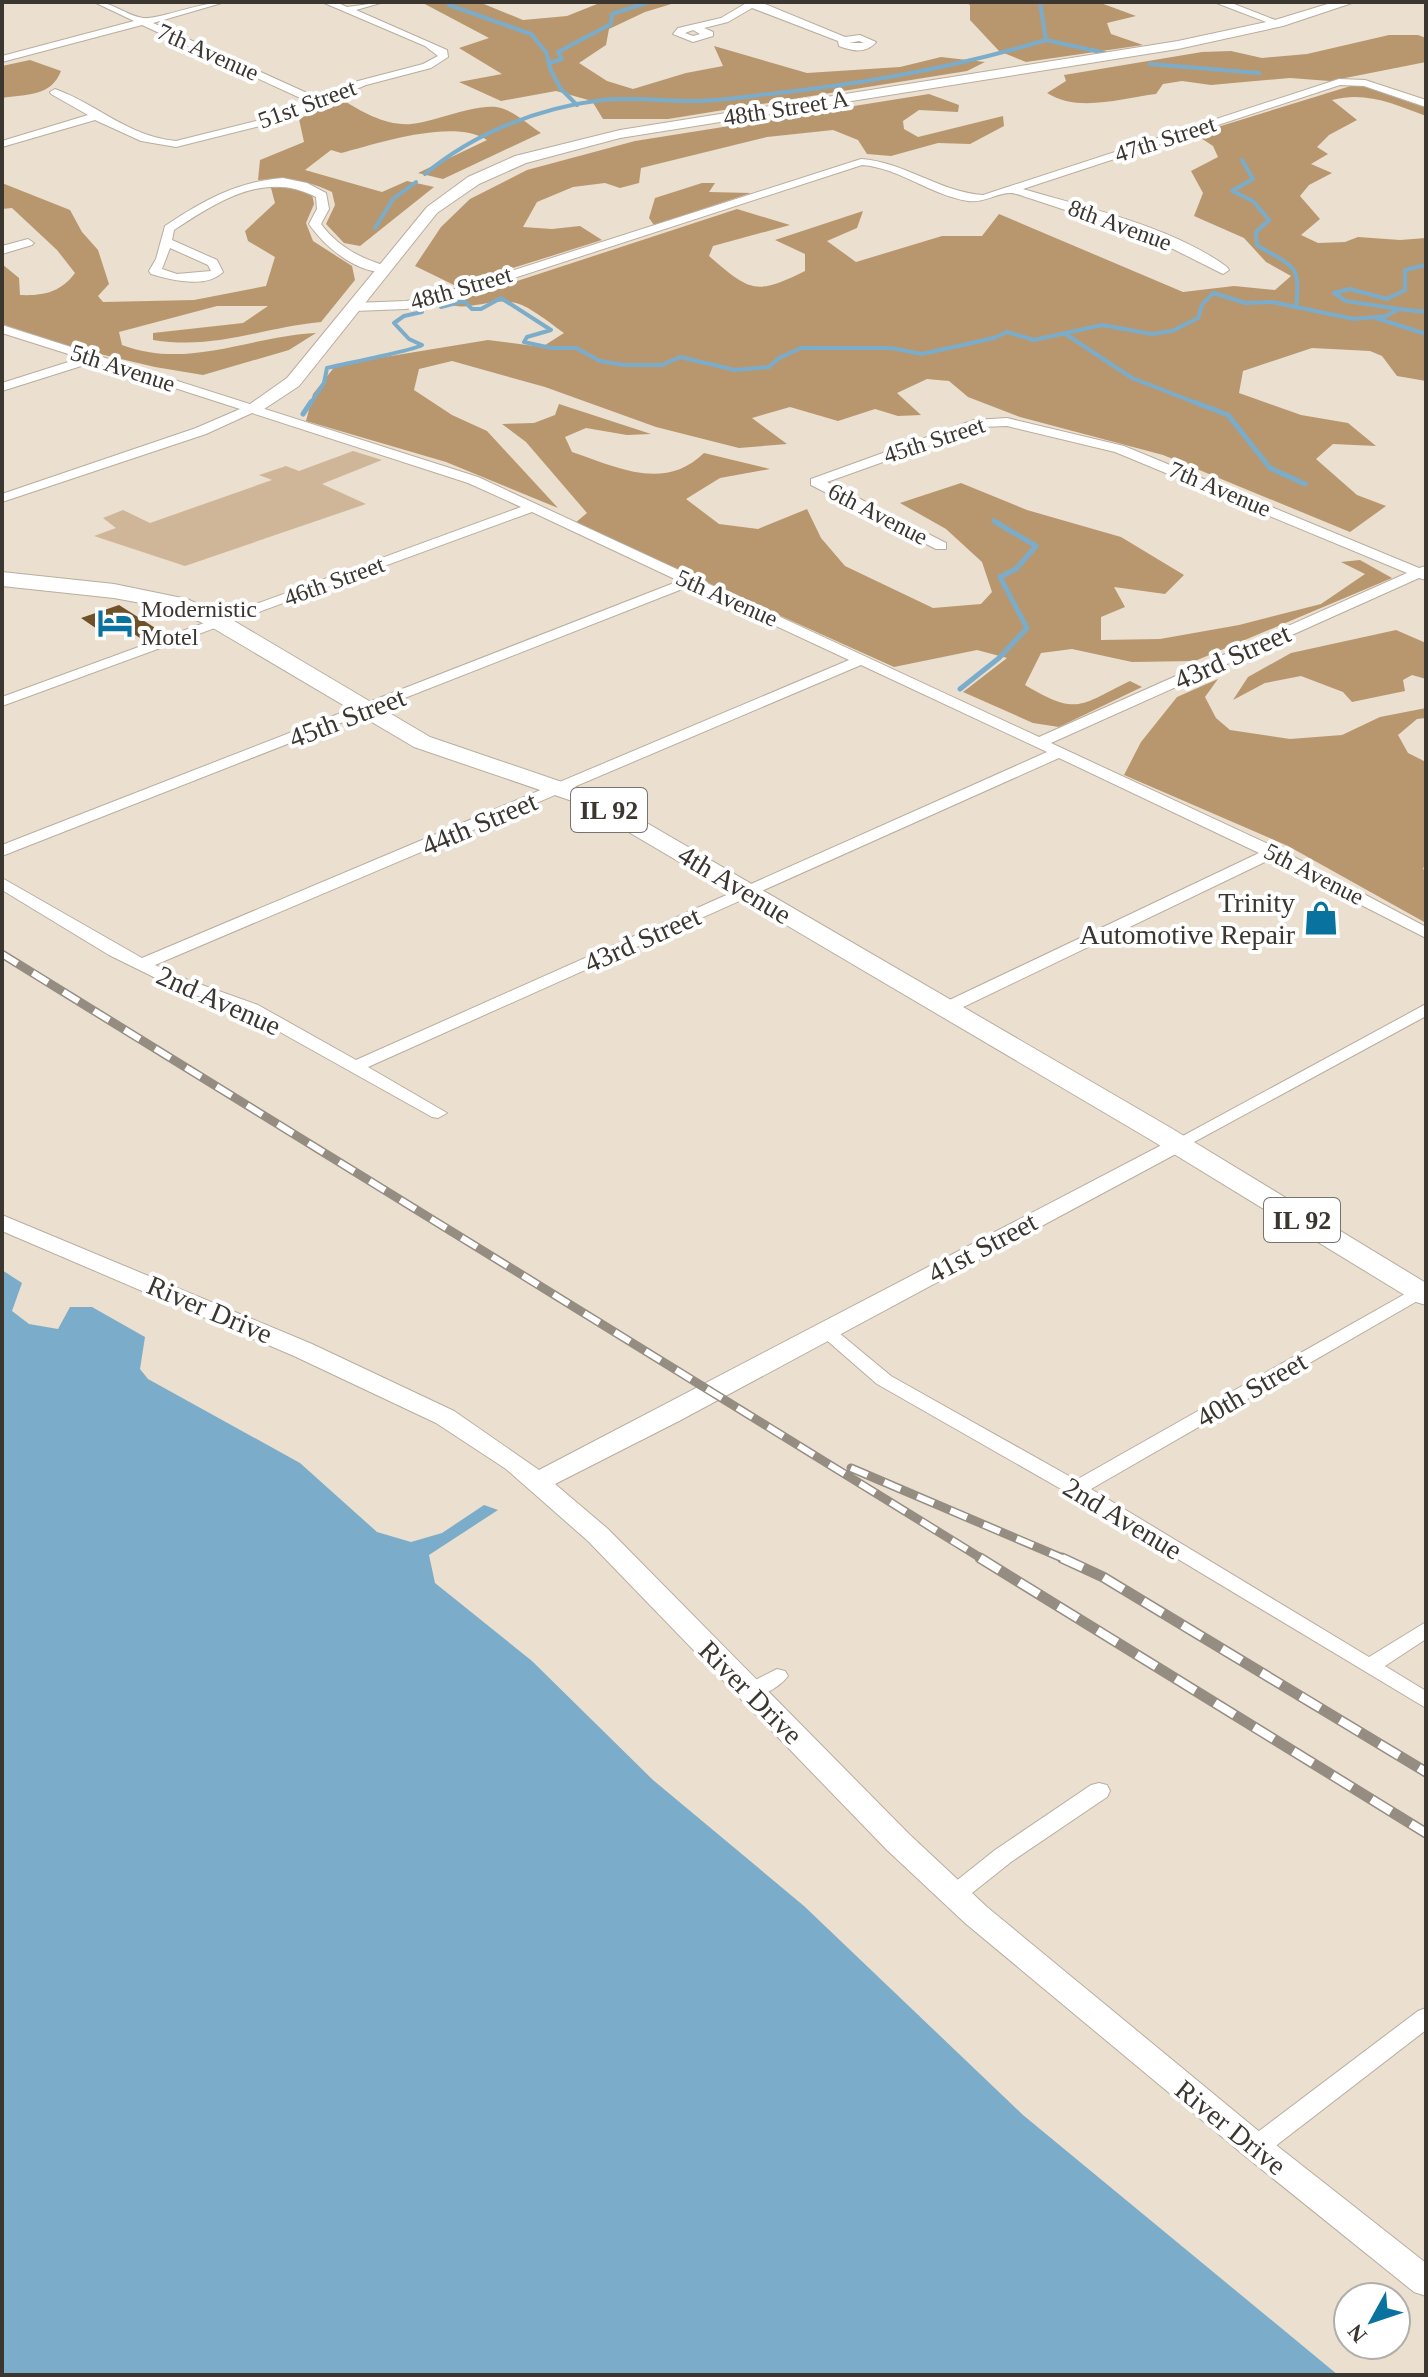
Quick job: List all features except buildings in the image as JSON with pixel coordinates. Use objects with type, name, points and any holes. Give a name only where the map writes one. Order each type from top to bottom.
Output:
[{"type":"main road","name":"4th Avenue","points":[[2,579],[140,595],[179,604],[221,623],[422,742],[561,788],[599,804],[1424,1292]]},
{"type":"street","name":"7th Avenue","points":[[99,2],[317,101]]},
{"type":"street","points":[[2,59],[220,2]]},
{"type":"street","points":[[327,2],[346,10],[379,2]]},
{"type":"street","points":[[1219,2],[1278,23],[1348,2]]},
{"type":"street","points":[[696,28],[734,16],[753,3],[844,40]]},
{"type":"street","name":"51st Street","points":[[100,115],[142,137],[168,144],[194,140],[280,118],[362,83],[427,66],[443,57],[443,52],[429,44],[346,10]]},
{"type":"street","name":"48th Street A","points":[[354,307],[447,197],[488,173],[550,150],[620,134],[1143,51],[1278,23]]},
{"type":"street","name":"47th Street","points":[[866,161],[978,198],[1013,190],[1329,85],[1352,81],[1426,104]]},
{"type":"street","points":[[55,92],[100,115]]},
{"type":"street","points":[[2,144],[100,115]]},
{"type":"street","name":"48th Street","points":[[354,307],[406,305],[436,299],[866,161]]},
{"type":"street","points":[[166,242],[213,263],[217,272],[193,278],[161,275],[155,267],[162,259],[169,228],[223,195],[245,187],[286,182],[309,187],[322,195],[323,209],[315,224],[326,240],[352,256],[383,269]]},
{"type":"street","name":"8th Avenue","points":[[1013,190],[1101,217],[1197,254],[1223,270]]},
{"type":"street","points":[[2,250],[28,243]]},
{"type":"street","points":[[2,498],[201,431],[252,409],[293,382],[354,307]]},
{"type":"street","name":"5th Avenue","points":[[2,329],[449,471],[1273,852],[1426,933]]},
{"type":"street","points":[[2,387],[92,359]]},
{"type":"street","name":"7th Avenue","points":[[1007,422],[1119,449],[1424,573]]},
{"type":"street","name":"45th Street","points":[[816,482],[979,423],[1007,422]]},
{"type":"street","name":"6th Avenue","points":[[816,482],[941,546]]},
{"type":"street","name":"46th Street","points":[[2,702],[531,508]]},
{"type":"street","name":"43rd Street","points":[[1038,743],[1424,573]]},
{"type":"street","name":"45th Street","points":[[2,851],[691,581]]},
{"type":"street","name":"44th Street","points":[[140,965],[861,660]]},
{"type":"street","name":"43rd Street","points":[[356,1066],[1059,752]]},
{"type":"street","points":[[947,1008],[1273,852]]},
{"type":"street","name":"2nd Avenue","points":[[2,883],[88,937],[140,965],[252,1009],[438,1113]]},
{"type":"street","name":"41st Street","points":[[537,1482],[670,1415],[1426,1009]]},
{"type":"street","name":"River Drive","points":[[2,1222],[225,1315],[445,1417],[515,1463],[598,1535],[954,1895],[1046,1975],[1426,2282]]},
{"type":"street","name":"40th Street","points":[[1075,1488],[1424,1292]]},
{"type":"street","name":"2nd Avenue","points":[[825,1331],[884,1380],[1075,1488],[1426,1701]]},
{"type":"street","points":[[1369,1667],[1426,1629]]},
{"type":"street","points":[[751,1691],[777,1676]]},
{"type":"street","points":[[954,1895],[1003,1856],[1099,1791]]},
{"type":"street","points":[[1256,2147],[1426,2017]]},
{"type":"shaded area","points":[[421,2],[479,2],[523,20],[567,16],[602,2],[678,2],[645,12],[609,29],[606,45],[579,63],[607,81],[633,89],[723,66],[714,46],[807,73],[900,67],[941,57],[985,62],[967,71],[668,119],[603,119],[592,101],[556,91],[501,101],[459,82],[502,74],[459,48],[489,38]]},
{"type":"shaded area","points":[[965,2],[1098,2],[1136,16],[1107,23],[1111,34],[1143,45],[1026,62],[999,51],[970,20],[970,5]]},
{"type":"shaded area","points":[[1389,35],[1426,38],[1426,62],[1330,81],[1290,78],[1211,85],[1182,81],[1163,84],[1156,94],[1100,102],[1072,102],[1047,93],[1066,81],[1064,75],[1202,52],[1231,51],[1262,58],[1307,54]]},
{"type":"shaded area","points":[[30,60],[61,71],[57,79],[37,93],[2,98],[2,66]]},
{"type":"shaded area","points":[[1357,84],[1426,108],[1426,116],[1368,98],[1332,100],[1357,120],[1329,135],[1317,147],[1328,154],[1311,164],[1332,173],[1309,185],[1300,196],[1320,219],[1301,235],[1318,243],[1345,242],[1358,237],[1426,238],[1426,381],[1397,376],[1382,356],[1370,351],[1312,348],[1243,371],[1239,393],[1301,415],[1348,423],[1376,446],[1333,444],[1316,459],[1357,495],[1386,506],[1350,532],[1163,455],[1020,417],[968,397],[949,381],[927,379],[897,393],[921,415],[898,416],[875,409],[838,421],[790,407],[752,418],[787,444],[739,448],[656,427],[545,387],[452,361],[419,369],[414,390],[452,415],[487,431],[558,508],[446,462],[306,421],[313,394],[336,365],[488,340],[542,347],[564,333],[516,303],[447,304],[737,209],[790,225],[713,246],[709,256],[734,277],[754,286],[775,284],[805,271],[805,254],[775,240],[863,211],[857,228],[827,241],[856,262],[942,236],[982,236],[999,214],[1183,292],[1234,286],[1275,290],[1291,276],[1266,262],[1244,238],[1194,216],[1203,193],[1191,171],[1218,157],[1213,146],[1195,134]]},
{"type":"shaded area","points":[[929,94],[959,105],[958,112],[919,110],[903,121],[904,129],[918,137],[1003,116],[1004,126],[970,144],[938,143],[891,156],[867,154],[858,140],[833,130],[767,137],[641,168],[639,183],[620,188],[605,183],[573,187],[537,202],[523,227],[552,229],[580,226],[602,240],[456,286],[415,266],[441,227],[470,199],[527,170],[635,141]]},
{"type":"shaded area","points":[[341,99],[374,117],[402,124],[494,107],[514,114],[541,133],[443,179],[418,173],[487,140],[456,131],[436,132],[341,153],[331,150],[305,170],[382,192],[407,181],[434,187],[360,246],[344,243],[326,224],[335,205],[332,192],[296,181],[258,180],[260,160],[304,142],[299,119]]},
{"type":"shaded area","points":[[2,183],[70,210],[82,232],[98,250],[109,284],[98,296],[103,302],[194,300],[266,286],[275,257],[248,241],[245,231],[275,203],[271,188],[299,188],[312,194],[314,204],[306,223],[313,241],[352,266],[355,280],[321,322],[218,340],[153,340],[153,333],[243,323],[268,306],[217,306],[119,332],[122,345],[171,354],[219,350],[316,333],[289,350],[203,375],[70,347],[2,324],[2,264],[19,278],[20,295],[51,292],[64,285],[75,273],[57,250],[12,208],[2,209]]},
{"type":"shaded area","points":[[702,183],[715,183],[709,192],[751,193],[654,225],[649,218],[655,198]]},
{"type":"shaded area","points":[[559,404],[651,434],[627,435],[586,428],[565,437],[572,452],[606,464],[657,474],[689,465],[704,453],[770,469],[720,478],[686,499],[719,524],[758,529],[807,509],[821,538],[845,566],[933,608],[981,604],[992,592],[982,562],[946,529],[900,503],[961,483],[1027,510],[1121,537],[1184,575],[1165,594],[1114,587],[1125,607],[1101,617],[1101,640],[1160,639],[1239,625],[1321,604],[1365,574],[1341,562],[1360,560],[1392,578],[1195,661],[1132,662],[1072,649],[1041,653],[1025,685],[1056,701],[1078,704],[1130,681],[1142,687],[1059,727],[1033,723],[963,692],[1007,658],[977,650],[894,667],[575,523],[587,513],[526,442],[502,424],[534,423],[555,415]]},
{"type":"shaded area","points":[[353,451],[382,460],[322,484],[366,504],[185,566],[94,536],[116,528],[103,518],[123,510],[150,523],[272,480],[259,475],[286,466],[299,471]]},
{"type":"shaded area","points":[[1396,630],[1426,643],[1426,679],[1412,675],[1403,680],[1405,691],[1352,702],[1343,692],[1301,676],[1265,683],[1233,700],[1248,677],[1291,653]]},
{"type":"shaded area","points":[[1218,679],[1205,697],[1216,718],[1230,730],[1290,739],[1342,735],[1380,717],[1426,708],[1426,718],[1417,719],[1398,735],[1408,753],[1426,762],[1426,862],[1423,869],[1426,871],[1426,923],[1288,846],[1124,775],[1141,742],[1177,697]]},
{"type":"water","points":[[2,1270],[22,1283],[12,1311],[29,1324],[58,1329],[70,1307],[92,1307],[145,1337],[140,1369],[148,1379],[300,1463],[377,1532],[411,1542],[442,1533],[484,1505],[498,1510],[429,1555],[435,1583],[532,1661],[653,1780],[804,1906],[1023,2115],[1338,2375],[2,2375]]},
{"type":"waterway","points":[[549,63],[562,59],[558,52],[611,24],[612,14],[649,2]]},
{"type":"waterway","points":[[1040,2],[1046,40]]},
{"type":"waterway","points":[[449,5],[531,34],[546,52],[551,71],[561,89],[576,104]]},
{"type":"waterway","points":[[576,104],[625,99],[710,100],[796,91],[904,74],[1046,40]]},
{"type":"waterway","points":[[1046,40],[1105,53]]},
{"type":"waterway","points":[[1150,64],[1259,73]]},
{"type":"waterway","points":[[425,174],[464,146],[486,135],[531,116],[576,104]]},
{"type":"waterway","points":[[1242,160],[1253,179],[1232,191],[1253,201],[1269,220],[1256,232],[1257,245],[1286,263],[1296,274],[1296,307]]},
{"type":"waterway","points":[[375,228],[393,199],[416,182]]},
{"type":"waterway","points":[[1399,309],[1346,301],[1334,293],[1350,289],[1387,299],[1405,290],[1405,270],[1426,265]]},
{"type":"waterway","points":[[1064,333],[1102,325],[1152,334],[1172,331],[1198,318],[1202,305],[1213,293],[1246,303],[1272,302],[1296,307]]},
{"type":"waterway","points":[[441,307],[464,301],[472,309],[481,309],[501,298],[551,330],[527,337],[524,342],[551,348],[576,348],[600,361],[624,365],[662,365],[680,357],[735,370],[769,367],[779,358],[801,348],[891,348],[922,354],[994,338],[1007,332],[1034,340],[1064,333]]},
{"type":"waterway","points":[[1296,307],[1354,319],[1386,316],[1399,309]]},
{"type":"waterway","points":[[1399,309],[1426,312]]},
{"type":"waterway","points":[[310,404],[324,383],[327,368],[422,345],[409,339],[394,323],[404,316],[422,312]]},
{"type":"waterway","points":[[1376,318],[1426,334]]},
{"type":"waterway","points":[[1064,333],[1132,378],[1199,404]]},
{"type":"waterway","points":[[303,414],[311,402]]},
{"type":"waterway","points":[[1194,402],[1228,415],[1270,468],[1305,484]]},
{"type":"waterway","points":[[960,689],[999,658],[1027,628],[1000,577],[1016,569],[1036,546],[994,521]]},
{"type":"railway","points":[[2,954],[984,1560]]},
{"type":"railway","points":[[851,1468],[1067,1560]]},
{"type":"railway","points":[[980,1558],[1426,1833]]},
{"type":"railway","points":[[1062,1558],[1103,1577],[1426,1772]]},
{"type":"place","name":"Modernistic Motel","points":[[115,623]]},
{"type":"place","name":"Trinity Automotive Repair","points":[[1321,918]]}]
